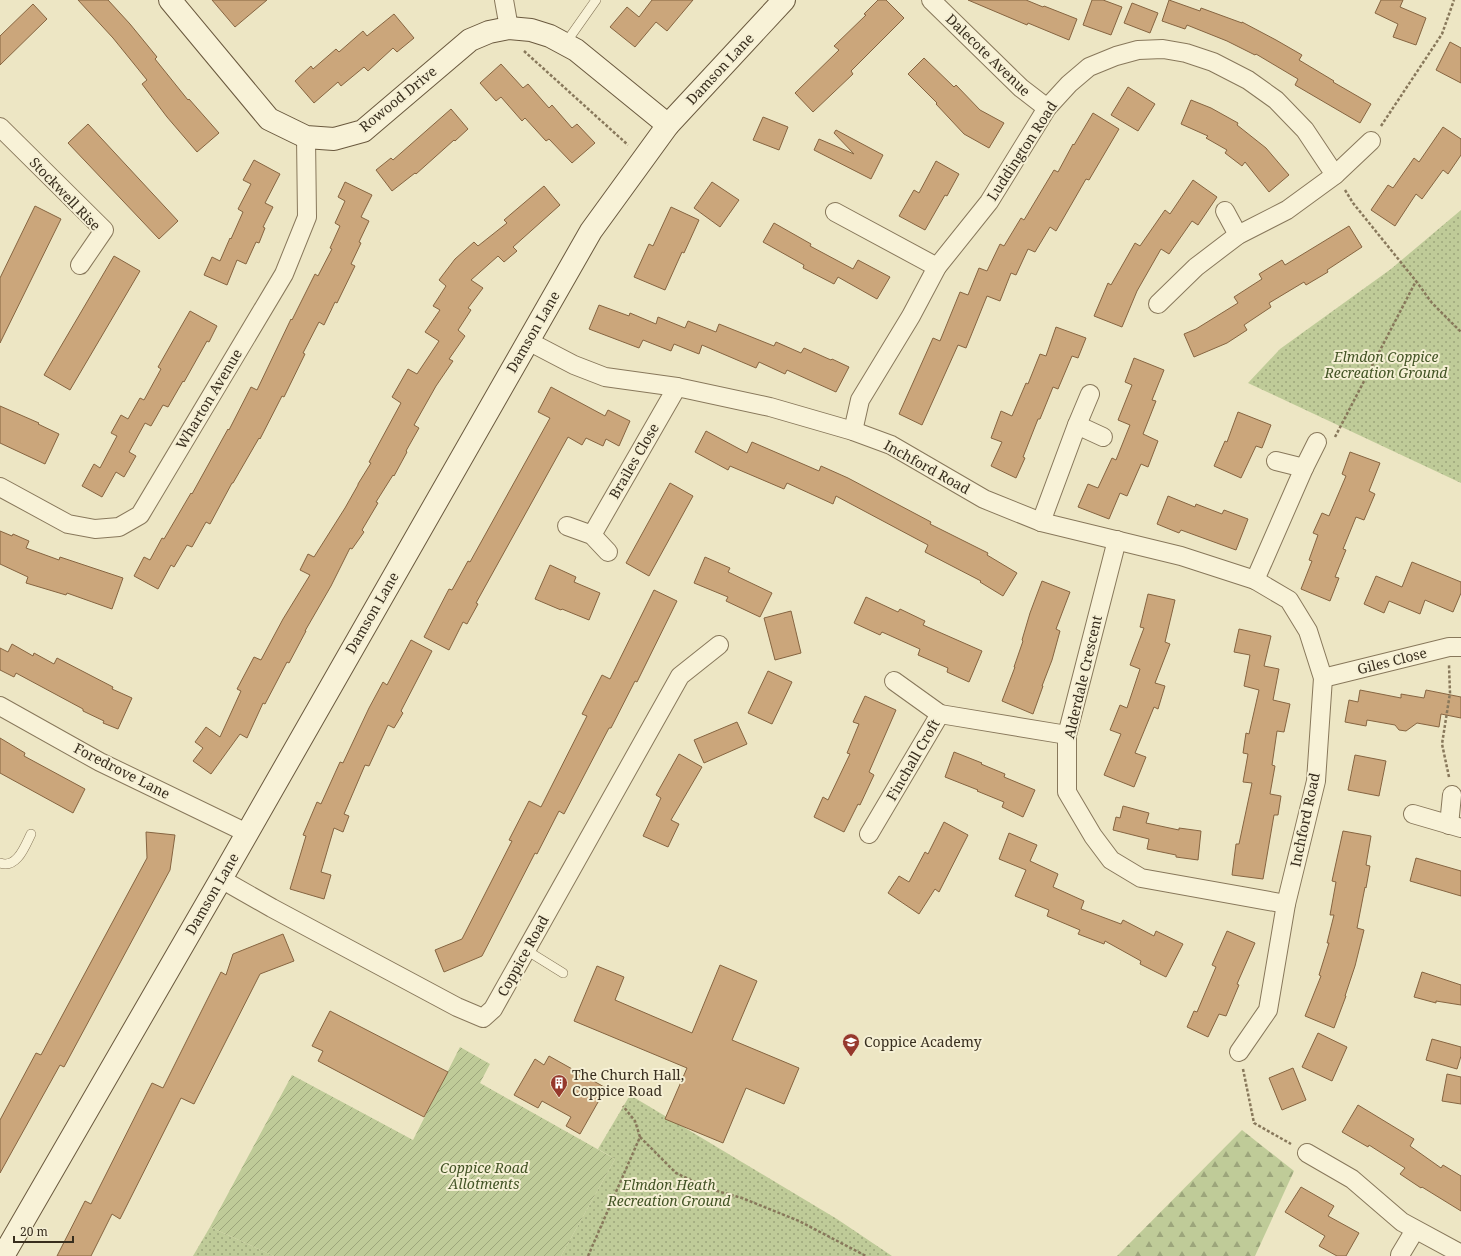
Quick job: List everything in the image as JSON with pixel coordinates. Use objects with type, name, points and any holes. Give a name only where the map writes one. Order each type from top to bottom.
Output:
[{"type":"street","name":"Rowood Drive","points":[[170,0],[269,119],[306,137],[334,139],[363,131],[470,40],[489,32],[509,28],[531,30],[550,36],[576,50],[668,125]]},
{"type":"street","points":[[504,0],[509,28]]},
{"type":"street","name":"Damson Lane","points":[[3,1256],[221,879],[591,230],[668,125],[784,0]]},
{"type":"street","name":"Dalecote Avenue","points":[[931,0],[1021,88],[1047,108]]},
{"type":"street","name":"Luddington Road","points":[[853,431],[860,400],[911,316],[937,267],[989,202],[1047,108],[1069,84],[1089,67],[1116,56],[1138,50],[1163,49],[1186,53],[1213,62],[1248,80],[1276,100],[1305,130],[1335,175]]},
{"type":"street","name":"Stockwell Rise","points":[[1,132],[104,230],[80,265]]},
{"type":"street","name":"Wharton Avenue","points":[[0,487],[68,524],[95,529],[119,526],[140,515],[284,274],[307,217],[306,137]]},
{"type":"street","points":[[1158,304],[1196,267],[1238,235],[1287,210],[1335,175],[1371,142]]},
{"type":"street","points":[[1225,211],[1238,235]]},
{"type":"street","points":[[835,212],[937,267]]},
{"type":"street","name":"Inchford Road","points":[[528,341],[574,365],[604,377],[677,387],[770,407],[853,431],[891,445],[984,499],[1041,522],[1181,556],[1255,580],[1289,600],[1308,631],[1323,678],[1316,781],[1286,904],[1268,1010],[1239,1052]]},
{"type":"street","name":"Brailes Close","points":[[592,534],[677,387]]},
{"type":"street","points":[[1041,522],[1090,394]]},
{"type":"street","points":[[1077,425],[1103,437]]},
{"type":"street","points":[[1255,580],[1304,468],[1317,442]]},
{"type":"street","points":[[1276,461],[1304,468]]},
{"type":"street","points":[[567,526],[592,534],[608,552]]},
{"type":"street","name":"Alderdale Crescent","points":[[1116,540],[1067,735],[1067,792],[1093,836],[1111,860],[1141,878],[1286,904]]},
{"type":"street","name":"Coppice Road","points":[[221,879],[457,1007],[483,1018],[493,1009],[680,676],[719,646]]},
{"type":"street","name":"Giles Close","points":[[1323,678],[1455,647]]},
{"type":"street","points":[[894,681],[940,714]]},
{"type":"street","name":"Foredrove Lane","points":[[0,706],[100,762],[247,833]]},
{"type":"street","name":"Finchall Croft","points":[[869,834],[940,714],[1067,735]]},
{"type":"street","points":[[1413,814],[1455,826],[1452,795]]},
{"type":"street","points":[[1307,1153],[1352,1179],[1402,1222],[1461,1254]]},
{"type":"street","points":[[1400,1255],[1415,1230]]},
{"type":"lane","points":[[565,44],[596,0]]},
{"type":"lane","points":[[0,863],[13,863],[19,856],[31,834]]},
{"type":"lane","points":[[526,950],[563,973]]},
{"type":"path","points":[[1371,142],[1442,34],[1454,0]]},
{"type":"path","points":[[524,51],[643,159]]},
{"type":"path","points":[[1335,175],[1353,203],[1432,303],[1461,332]]},
{"type":"path","points":[[1317,442],[1334,437],[1416,281]]},
{"type":"path","points":[[1452,795],[1442,744],[1455,647]]},
{"type":"path","points":[[1239,1052],[1254,1123],[1307,1153]]},
{"type":"path","points":[[623,1106],[635,1121],[640,1137],[676,1173],[710,1190],[742,1198],[799,1221],[866,1256]]},
{"type":"path","points":[[588,1256],[640,1137]]},
{"type":"green space","name":"Elmdon Coppice Recreation Ground","points":[[1461,210],[1461,483],[1248,383],[1280,349],[1391,269]]},
{"type":"green space","name":"Coppice Road Allotments","points":[[460,1047],[490,1064],[480,1083],[615,1159],[561,1256],[274,1256],[210,1227],[292,1075],[413,1140]]},
{"type":"green space","name":"Elmdon Heath Recreation Ground","points":[[630,1095],[837,1219],[892,1256],[561,1256],[615,1159],[598,1149]]},
{"type":"green space","points":[[1242,1130],[1294,1171],[1255,1256],[1117,1256]]},
{"type":"green space","points":[[210,1227],[274,1256],[193,1256]]},
{"type":"building","points":[[78,0],[108,0],[157,57],[155,59],[188,100],[189,99],[219,133],[197,152],[167,117],[142,84],[147,80],[113,38]]},
{"type":"building","points":[[212,0],[267,0],[235,27]]},
{"type":"building","points":[[652,0],[693,0],[667,31],[656,22],[635,47],[610,27],[627,7],[639,17]]},
{"type":"building","points":[[878,0],[886,0],[904,18],[851,71],[853,74],[813,112],[795,93],[839,50],[834,46],[866,15],[864,14]]},
{"type":"building","points":[[968,0],[1026,0],[1077,19],[1069,40],[1028,23],[1027,25]]},
{"type":"building","points":[[1092,0],[1103,0],[1122,7],[1111,35],[1083,25]]},
{"type":"building","points":[[1169,0],[1200,11],[1201,8],[1242,22],[1302,55],[1299,60],[1371,104],[1360,123],[1295,85],[1298,79],[1256,54],[1255,55],[1227,41],[1187,25],[1185,29],[1162,21]]},
{"type":"building","points":[[1381,0],[1403,0],[1400,7],[1426,18],[1416,45],[1393,37],[1398,24],[1375,13]]},
{"type":"building","points":[[1132,3],[1158,13],[1150,33],[1124,23]]},
{"type":"building","points":[[33,4],[47,19],[0,65],[0,36]]},
{"type":"building","points":[[394,14],[414,38],[397,52],[393,48],[368,71],[364,67],[341,86],[338,82],[314,103],[295,81],[311,66],[313,69],[336,49],[339,52],[363,31],[367,36]]},
{"type":"building","points":[[1450,42],[1461,48],[1461,83],[1436,70]]},
{"type":"building","points":[[924,58],[954,87],[956,85],[980,110],[1004,123],[989,148],[964,134],[936,104],[937,103],[908,74]]},
{"type":"building","points":[[501,64],[523,88],[528,84],[549,108],[552,105],[572,128],[577,124],[595,143],[572,163],[549,139],[546,141],[525,118],[522,121],[501,97],[496,101],[480,83]]},
{"type":"building","points":[[1128,87],[1155,104],[1138,131],[1111,115]]},
{"type":"building","points":[[1191,100],[1211,108],[1238,123],[1237,125],[1266,148],[1289,175],[1269,192],[1245,162],[1242,166],[1225,153],[1227,150],[1206,138],[1208,136],[1181,124]]},
{"type":"building","points":[[451,109],[468,129],[416,174],[415,173],[392,191],[376,170],[391,158],[393,160]]},
{"type":"building","points":[[1093,113],[1119,129],[1089,180],[1086,179],[1056,231],[1050,227],[1035,252],[1028,249],[1016,275],[1011,273],[1000,301],[987,296],[966,348],[958,345],[922,425],[899,414],[933,338],[940,341],[960,292],[968,295],[979,268],[987,271],[1000,244],[1004,246],[1021,218],[1024,220],[1054,170],[1058,172],[1073,144],[1074,145]]},
{"type":"building","points":[[763,117],[788,127],[779,150],[753,140]]},
{"type":"building","points":[[88,124],[178,221],[159,239],[68,143]]},
{"type":"building","points":[[1443,127],[1461,139],[1461,155],[1448,174],[1443,170],[1422,199],[1416,194],[1395,226],[1371,210],[1388,185],[1393,188],[1414,158],[1419,162]]},
{"type":"building","points":[[836,130],[883,155],[871,179],[814,150],[819,139],[854,154],[834,133]]},
{"type":"building","points":[[254,160],[280,174],[265,203],[273,207],[263,227],[265,228],[259,243],[256,242],[246,264],[237,260],[227,285],[204,275],[212,257],[220,261],[243,212],[238,209],[251,184],[243,180]]},
{"type":"building","points":[[936,161],[959,174],[925,230],[899,216],[914,190],[919,193]]},
{"type":"building","points":[[1193,180],[1217,197],[1198,225],[1192,221],[1169,254],[1161,249],[1137,291],[1122,327],[1094,316],[1108,283],[1111,285],[1135,243],[1140,246],[1165,210],[1170,214]]},
{"type":"building","points":[[345,182],[372,195],[361,217],[369,221],[351,264],[355,266],[337,303],[335,302],[324,325],[319,322],[303,353],[305,354],[284,397],[282,396],[260,439],[259,438],[232,483],[210,524],[206,522],[192,547],[187,545],[174,567],[171,565],[158,589],[134,576],[144,557],[150,560],[162,538],[164,539],[191,493],[192,494],[228,429],[229,430],[251,387],[257,390],[291,319],[292,320],[315,274],[318,276],[332,249],[330,248],[340,226],[335,223],[345,201],[338,197]]},
{"type":"building","points":[[712,182],[739,200],[720,227],[694,208]]},
{"type":"building","points":[[544,186],[560,205],[513,247],[517,251],[504,262],[498,256],[471,280],[483,288],[468,308],[471,310],[458,330],[465,336],[449,359],[453,361],[436,386],[414,425],[419,428],[406,451],[407,452],[394,476],[393,475],[376,502],[378,503],[362,530],[364,532],[352,549],[350,548],[289,663],[287,662],[265,704],[263,703],[247,738],[240,734],[211,774],[193,761],[203,748],[195,742],[206,727],[220,737],[241,691],[237,689],[254,657],[261,660],[283,619],[310,575],[300,570],[308,554],[314,557],[371,463],[369,462],[401,403],[392,397],[408,369],[417,374],[439,341],[425,332],[440,310],[433,306],[446,286],[439,280],[455,259],[474,242],[478,246],[507,223],[504,220]]},
{"type":"building","points":[[35,206],[61,219],[0,343],[0,278]]},
{"type":"building","points":[[671,207],[699,220],[684,253],[682,252],[665,290],[634,277],[649,244],[653,246]]},
{"type":"building","points":[[774,223],[811,244],[810,246],[853,269],[858,260],[890,277],[877,299],[838,277],[834,284],[803,268],[804,265],[763,242]]},
{"type":"building","points":[[1349,226],[1362,247],[1327,270],[1328,272],[1306,285],[1304,282],[1269,303],[1271,307],[1244,325],[1247,330],[1227,343],[1194,357],[1184,334],[1196,329],[1238,303],[1234,297],[1262,279],[1259,274],[1282,260],[1285,265]]},
{"type":"building","points":[[114,256],[140,271],[70,390],[44,375]]},
{"type":"building","points":[[599,305],[629,316],[630,313],[656,324],[658,317],[685,328],[688,321],[716,332],[719,324],[774,346],[776,342],[801,353],[804,348],[849,367],[836,392],[787,370],[785,374],[759,362],[756,368],[702,345],[699,354],[674,344],[671,351],[643,340],[639,348],[589,329]]},
{"type":"building","points":[[190,311],[217,326],[209,342],[207,341],[168,407],[163,405],[151,426],[145,423],[129,452],[136,456],[124,477],[116,472],[102,497],[82,486],[94,464],[100,468],[117,436],[111,433],[121,415],[128,419],[140,398],[144,400],[161,369],[158,367]]},
{"type":"building","points":[[1056,327],[1086,338],[1078,358],[1072,356],[1058,389],[1053,387],[1040,419],[1038,419],[1023,457],[1025,458],[1016,478],[991,466],[1002,442],[991,438],[1001,411],[1012,416],[1026,383],[1028,384],[1040,354],[1046,356]]},
{"type":"building","points":[[1134,358],[1164,370],[1152,400],[1156,401],[1143,434],[1158,441],[1148,467],[1141,464],[1127,496],[1120,493],[1109,519],[1078,507],[1088,484],[1098,488],[1112,458],[1116,460],[1130,425],[1118,420],[1132,385],[1125,382]]},
{"type":"building","points":[[551,387],[605,416],[608,410],[630,421],[619,446],[606,439],[603,446],[586,438],[582,445],[568,437],[476,603],[478,604],[467,624],[463,622],[449,650],[424,637],[449,589],[452,590],[468,561],[470,562],[550,418],[538,412]]},
{"type":"building","points":[[0,406],[39,423],[38,424],[59,434],[45,464],[0,443]]},
{"type":"building","points":[[1238,412],[1271,425],[1262,448],[1256,446],[1241,478],[1214,466],[1225,441],[1227,442]]},
{"type":"building","points":[[706,431],[747,453],[752,442],[819,471],[821,466],[848,478],[931,522],[930,524],[988,553],[987,555],[1017,573],[1003,596],[980,582],[981,581],[925,552],[928,545],[836,496],[833,504],[787,483],[784,489],[730,466],[728,470],[695,452]]},
{"type":"building","points":[[1350,452],[1380,463],[1369,491],[1375,494],[1364,520],[1356,517],[1343,549],[1346,550],[1335,577],[1339,578],[1330,601],[1301,589],[1312,561],[1309,560],[1318,535],[1313,533],[1322,513],[1329,516],[1346,476],[1342,474]]},
{"type":"building","points":[[670,483],[693,496],[649,576],[626,563]]},
{"type":"building","points":[[1168,496],[1195,507],[1196,504],[1222,514],[1224,510],[1248,519],[1236,550],[1181,530],[1179,533],[1157,524]]},
{"type":"building","points":[[0,531],[12,536],[13,534],[29,541],[26,548],[59,560],[60,557],[123,578],[112,609],[67,593],[66,595],[26,583],[28,577],[0,564]]},
{"type":"building","points":[[705,557],[730,568],[728,572],[772,593],[760,617],[726,601],[728,597],[694,583]]},
{"type":"building","points":[[1412,562],[1461,582],[1461,593],[1453,612],[1425,600],[1420,614],[1389,601],[1384,613],[1364,604],[1376,576],[1402,587]]},
{"type":"building","points":[[550,565],[576,577],[574,582],[600,593],[589,620],[535,599]]},
{"type":"building","points":[[1042,581],[1070,592],[1056,629],[1060,631],[1052,660],[1033,714],[1002,701],[1015,667],[1030,613]]},
{"type":"building","points":[[654,590],[677,601],[637,682],[635,681],[611,728],[609,728],[564,814],[559,811],[537,854],[535,853],[482,956],[444,972],[435,950],[462,939],[512,841],[509,840],[529,801],[541,807],[587,716],[582,714],[602,675],[610,679]]},
{"type":"building","points":[[1148,594],[1175,600],[1165,642],[1170,644],[1155,683],[1165,686],[1158,709],[1154,707],[1135,753],[1146,757],[1134,787],[1104,775],[1121,734],[1110,730],[1120,705],[1127,708],[1140,669],[1130,665],[1144,628],[1140,627]]},
{"type":"building","points":[[866,597],[898,612],[900,609],[925,621],[923,625],[982,651],[969,682],[947,672],[948,668],[918,655],[920,649],[882,632],[880,635],[854,623]]},
{"type":"building","points":[[791,611],[801,653],[775,660],[764,618]]},
{"type":"building","points":[[1239,629],[1271,636],[1264,666],[1279,669],[1273,700],[1290,704],[1284,732],[1277,731],[1272,765],[1275,766],[1270,794],[1281,796],[1278,815],[1274,815],[1263,879],[1232,875],[1236,844],[1239,844],[1252,783],[1243,782],[1248,754],[1243,753],[1246,733],[1249,734],[1259,690],[1244,686],[1250,655],[1234,652]]},
{"type":"building","points":[[411,640],[432,651],[401,711],[403,713],[394,728],[388,725],[369,766],[365,765],[344,814],[349,816],[343,832],[334,828],[321,872],[331,875],[324,899],[290,889],[306,836],[303,835],[317,802],[321,804],[340,762],[343,763],[383,682],[387,685]]},
{"type":"building","points":[[12,644],[33,656],[34,653],[54,664],[57,658],[113,687],[112,689],[132,698],[118,729],[103,723],[104,721],[83,711],[83,709],[16,673],[14,677],[0,670],[0,648],[8,652]]},
{"type":"building","points":[[768,671],[792,682],[772,724],[748,713]]},
{"type":"building","points":[[1360,690],[1401,698],[1401,694],[1424,698],[1426,690],[1461,697],[1461,718],[1441,714],[1439,727],[1417,723],[1406,731],[1399,730],[1395,725],[1367,720],[1366,726],[1345,722],[1349,700],[1358,702]]},
{"type":"building","points":[[865,696],[896,710],[869,772],[874,775],[860,805],[858,804],[844,832],[814,817],[823,797],[828,800],[850,754],[847,753],[859,724],[853,722]]},
{"type":"building","points":[[737,722],[747,744],[704,763],[694,740]]},
{"type":"building","points":[[0,738],[25,753],[24,756],[85,789],[73,813],[0,773]]},
{"type":"building","points":[[954,752],[982,763],[981,764],[1005,774],[1004,777],[1035,790],[1023,817],[1002,807],[1004,802],[945,777]]},
{"type":"building","points":[[679,754],[702,767],[671,820],[679,824],[668,847],[643,836],[661,798],[656,795]]},
{"type":"building","points":[[1355,755],[1386,761],[1379,796],[1348,790]]},
{"type":"building","points":[[1123,806],[1149,813],[1146,823],[1179,830],[1179,828],[1201,831],[1198,860],[1176,857],[1176,855],[1147,849],[1149,839],[1113,830],[1116,817],[1120,818]]},
{"type":"building","points":[[944,822],[968,835],[939,892],[935,889],[919,914],[888,893],[899,876],[909,882],[925,852],[928,854]]},
{"type":"building","points":[[1343,831],[1371,836],[1366,865],[1370,866],[1357,928],[1364,930],[1346,996],[1334,1028],[1305,1016],[1321,976],[1319,975],[1329,943],[1327,943],[1334,915],[1330,915],[1336,882],[1332,881]]},
{"type":"building","points":[[146,832],[175,835],[170,870],[64,1067],[60,1065],[0,1173],[0,1120],[36,1053],[41,1055],[147,858]]},
{"type":"building","points":[[1009,833],[1037,845],[1030,861],[1058,874],[1053,887],[1084,901],[1081,909],[1121,924],[1123,920],[1154,936],[1156,931],[1183,944],[1166,977],[1140,964],[1141,961],[1105,941],[1104,944],[1078,934],[1080,930],[1047,916],[1049,910],[1015,896],[1026,870],[999,859]]},
{"type":"building","points":[[1416,858],[1461,871],[1461,896],[1410,881]]},
{"type":"building","points":[[1227,931],[1255,943],[1237,984],[1239,985],[1226,1016],[1219,1014],[1208,1037],[1187,1027],[1194,1011],[1197,1012],[1216,967],[1212,965]]},
{"type":"building","points":[[283,934],[294,961],[260,974],[194,1104],[181,1098],[120,1219],[112,1214],[91,1256],[57,1256],[85,1201],[91,1204],[152,1083],[163,1088],[221,972],[226,975],[233,954]]},
{"type":"building","points":[[720,965],[757,981],[732,1040],[799,1068],[784,1104],[746,1088],[723,1143],[665,1119],[687,1068],[574,1021],[597,966],[624,977],[615,1000],[692,1033]]},
{"type":"building","points":[[1422,972],[1461,985],[1461,1005],[1436,1001],[1436,1003],[1414,997]]},
{"type":"building","points":[[330,1011],[448,1072],[424,1117],[318,1061],[323,1051],[312,1046]]},
{"type":"building","points":[[1318,1033],[1347,1047],[1332,1081],[1302,1067]]},
{"type":"building","points":[[1432,1039],[1461,1047],[1461,1056],[1457,1069],[1426,1060]]},
{"type":"building","name":"The Church Hall, Coppice Road","points":[[549,1056],[606,1088],[580,1134],[566,1126],[571,1117],[542,1101],[538,1108],[514,1095],[535,1059],[544,1065]]},
{"type":"building","points":[[1293,1068],[1306,1100],[1282,1110],[1269,1078]]},
{"type":"building","points":[[1447,1074],[1461,1077],[1461,1104],[1442,1101]]},
{"type":"building","points":[[1358,1105],[1414,1139],[1410,1146],[1441,1168],[1443,1165],[1461,1176],[1461,1211],[1400,1174],[1405,1168],[1369,1145],[1368,1147],[1342,1132]]},
{"type":"building","points":[[1301,1187],[1334,1206],[1328,1216],[1359,1233],[1346,1256],[1337,1256],[1319,1246],[1325,1236],[1285,1212]]},
{"type":"place","name":"Coppice Academy","points":[[851,1057]]},
{"type":"place","name":"The Church Hall, Coppice Road","points":[[559,1098]]}]
